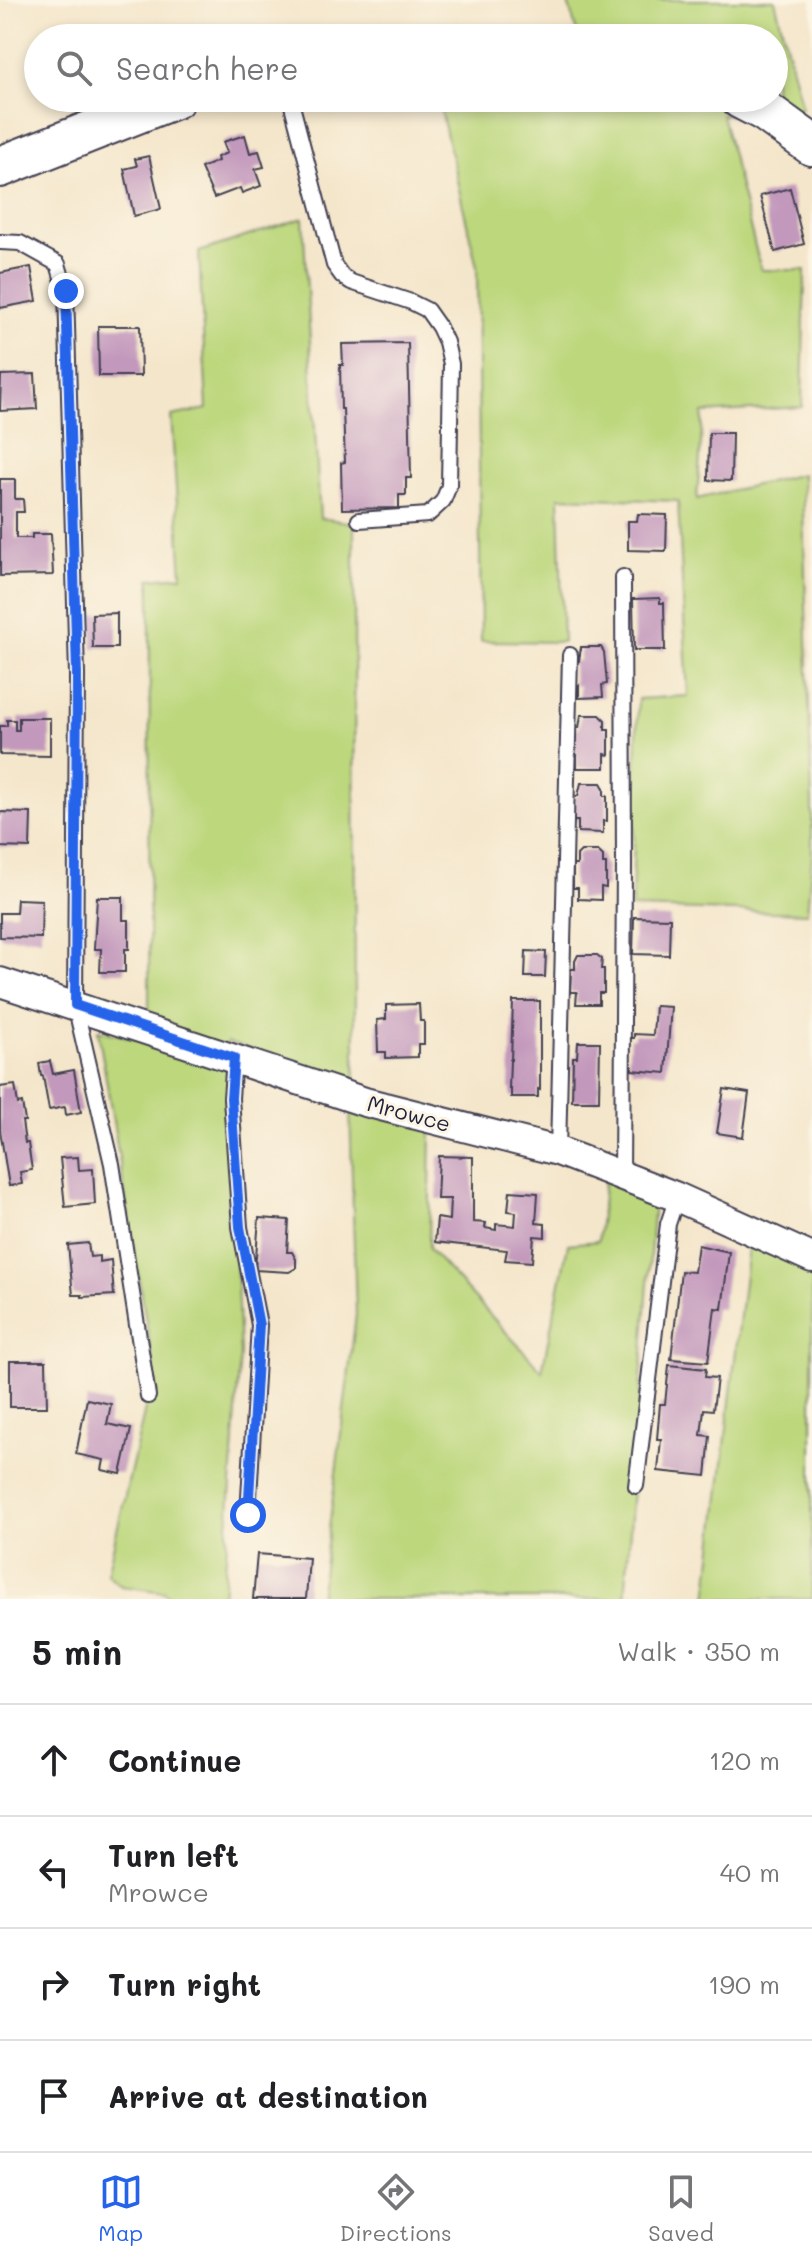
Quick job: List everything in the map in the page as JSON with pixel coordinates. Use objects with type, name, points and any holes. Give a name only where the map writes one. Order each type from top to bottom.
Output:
[{"type":"street","points":[[0,167],[139,112]]},
{"type":"street","points":[[766,112],[812,145]]},
{"type":"street","name":"Mrowce","points":[[0,982],[365,1102],[558,1151],[677,1197],[812,1258]]},
{"type":"lane","points":[[294,112],[334,265],[351,282],[427,310],[446,342],[451,364],[449,486],[443,501],[428,515],[359,520]]},
{"type":"lane","points":[[0,242],[20,243],[58,264],[66,291],[77,675],[75,1005],[112,1164],[148,1396]]},
{"type":"lane","points":[[622,1177],[623,577]]},
{"type":"lane","points":[[558,1151],[570,655]]},
{"type":"lane","points":[[234,1058],[231,1098],[240,1227],[259,1325],[248,1515]]},
{"type":"lane","points":[[636,1486],[668,1224],[677,1197]]},
{"type":"green space","points":[[567,0],[775,0],[781,24],[575,24]]},
{"type":"green space","points":[[788,52],[802,108],[788,109]]},
{"type":"green space","points":[[441,112],[756,112],[722,115],[761,270],[805,270],[802,407],[703,413],[697,499],[802,474],[812,803],[807,913],[632,908],[638,699],[688,696],[678,501],[559,497],[563,642],[481,641],[477,267]]},
{"type":"green space","points":[[303,218],[320,518],[354,523],[355,1081],[227,1042],[240,1354],[223,1599],[170,1599],[165,1592],[121,1586],[107,1574],[154,1370],[98,1030],[145,1041],[149,1018],[150,579],[182,576],[171,416],[207,409],[199,252]]},
{"type":"green space","points":[[350,1109],[431,1129],[429,1249],[542,1371],[568,1244],[598,1241],[605,1178],[654,1201],[625,1599],[320,1599],[356,1315]]},
{"type":"green space","points":[[749,1239],[812,1266],[812,1599],[707,1599]]},
{"type":"building","points":[[245,135],[250,153],[259,151],[264,167],[255,169],[261,186],[242,193],[240,188],[214,198],[201,168],[218,161],[217,157],[227,153],[223,142]]},
{"type":"building","points":[[149,156],[161,209],[134,216],[124,169],[137,166],[135,159]]},
{"type":"building","points":[[790,188],[804,244],[775,252],[760,196]]},
{"type":"building","points":[[31,267],[37,301],[0,308],[0,273]]},
{"type":"building","points":[[98,326],[140,326],[141,376],[99,376]]},
{"type":"building","points":[[408,343],[411,478],[406,478],[406,495],[399,495],[399,508],[342,509],[341,463],[345,462],[341,409],[342,344]]},
{"type":"building","points":[[35,374],[37,409],[0,411],[1,375]]},
{"type":"building","points":[[709,433],[732,433],[731,481],[708,480]]},
{"type":"building","points":[[0,479],[15,479],[15,499],[23,499],[24,512],[16,512],[16,538],[51,534],[53,575],[0,576]]},
{"type":"building","points":[[638,514],[667,515],[666,551],[628,550],[628,521],[637,521]]},
{"type":"building","points":[[660,598],[660,603],[664,603],[665,650],[634,650],[633,599]]},
{"type":"building","points":[[117,613],[117,648],[93,648],[92,614]]},
{"type":"building","points":[[581,647],[601,647],[604,652],[607,684],[602,685],[603,697],[579,698],[579,685],[574,686],[573,661],[579,661]]},
{"type":"building","points":[[581,715],[600,715],[605,720],[605,729],[609,729],[609,755],[605,754],[605,768],[577,768],[577,755],[573,755],[573,728],[579,728]]},
{"type":"building","points":[[19,718],[50,718],[50,756],[0,755],[0,726],[7,726],[7,720],[15,720],[15,730],[19,730]]},
{"type":"building","points":[[581,783],[601,783],[604,788],[607,821],[603,821],[603,833],[578,832],[578,821],[572,821],[573,796],[578,796]]},
{"type":"building","points":[[0,812],[31,813],[30,848],[0,847]]},
{"type":"building","points":[[581,851],[598,851],[603,856],[606,888],[601,887],[601,900],[578,899],[578,888],[573,888],[573,865],[577,865],[577,855]]},
{"type":"building","points":[[97,897],[123,897],[123,920],[129,920],[125,972],[100,972],[101,949],[94,949]]},
{"type":"building","points":[[17,899],[42,900],[41,938],[0,937],[0,913],[16,913]]},
{"type":"building","points":[[634,917],[670,918],[669,955],[633,954]]},
{"type":"building","points":[[526,951],[546,952],[545,977],[525,977]]},
{"type":"building","points":[[578,955],[597,955],[602,959],[604,993],[599,993],[599,1004],[576,1004],[577,992],[570,992],[571,969],[575,969]]},
{"type":"building","points":[[513,1001],[540,1001],[538,1097],[511,1097]]},
{"type":"building","points":[[419,1004],[420,1021],[424,1021],[424,1044],[418,1044],[418,1057],[386,1058],[386,1052],[378,1052],[377,1020],[386,1019],[386,1005]]},
{"type":"building","points":[[655,1006],[671,1007],[666,1073],[632,1070],[632,1066],[628,1065],[630,1038],[634,1038],[634,1034],[653,1035]]},
{"type":"building","points":[[578,1042],[600,1042],[599,1101],[572,1101],[573,1057],[577,1057]]},
{"type":"building","points":[[50,1061],[53,1074],[74,1070],[81,1112],[66,1115],[65,1107],[49,1110],[39,1063]]},
{"type":"building","points":[[15,1085],[18,1104],[22,1103],[25,1143],[28,1143],[32,1170],[20,1172],[22,1184],[9,1186],[0,1130],[0,1087]]},
{"type":"building","points":[[724,1089],[749,1093],[743,1137],[717,1133]]},
{"type":"building","points":[[439,1156],[473,1157],[473,1222],[486,1223],[485,1228],[496,1230],[496,1224],[515,1226],[516,1212],[508,1211],[510,1191],[538,1193],[536,1223],[545,1224],[545,1237],[534,1236],[532,1262],[505,1260],[507,1250],[435,1242],[437,1218],[449,1220],[450,1199],[437,1199]]},
{"type":"building","points":[[78,1157],[79,1170],[93,1169],[95,1204],[65,1207],[60,1158]]},
{"type":"building","points":[[259,1218],[289,1220],[287,1252],[292,1252],[296,1259],[296,1268],[289,1272],[255,1270]]},
{"type":"building","points":[[88,1243],[90,1257],[99,1256],[99,1262],[111,1260],[114,1295],[73,1295],[68,1245]]},
{"type":"building","points":[[698,1245],[729,1252],[722,1309],[715,1308],[708,1362],[671,1359],[681,1271],[694,1272]]},
{"type":"building","points":[[10,1361],[46,1361],[47,1407],[10,1407]]},
{"type":"building","points":[[669,1365],[706,1369],[705,1377],[717,1378],[713,1410],[704,1409],[701,1435],[710,1436],[706,1476],[658,1471],[660,1404],[665,1404]]},
{"type":"building","points":[[87,1399],[111,1404],[107,1424],[131,1429],[121,1474],[102,1470],[104,1460],[76,1454]]},
{"type":"building","points":[[257,1554],[309,1558],[306,1599],[253,1599]]},
{"type":"route","points":[[66,291],[77,675],[75,1005],[234,1058],[231,1098],[240,1227],[259,1325],[248,1515]]}]
